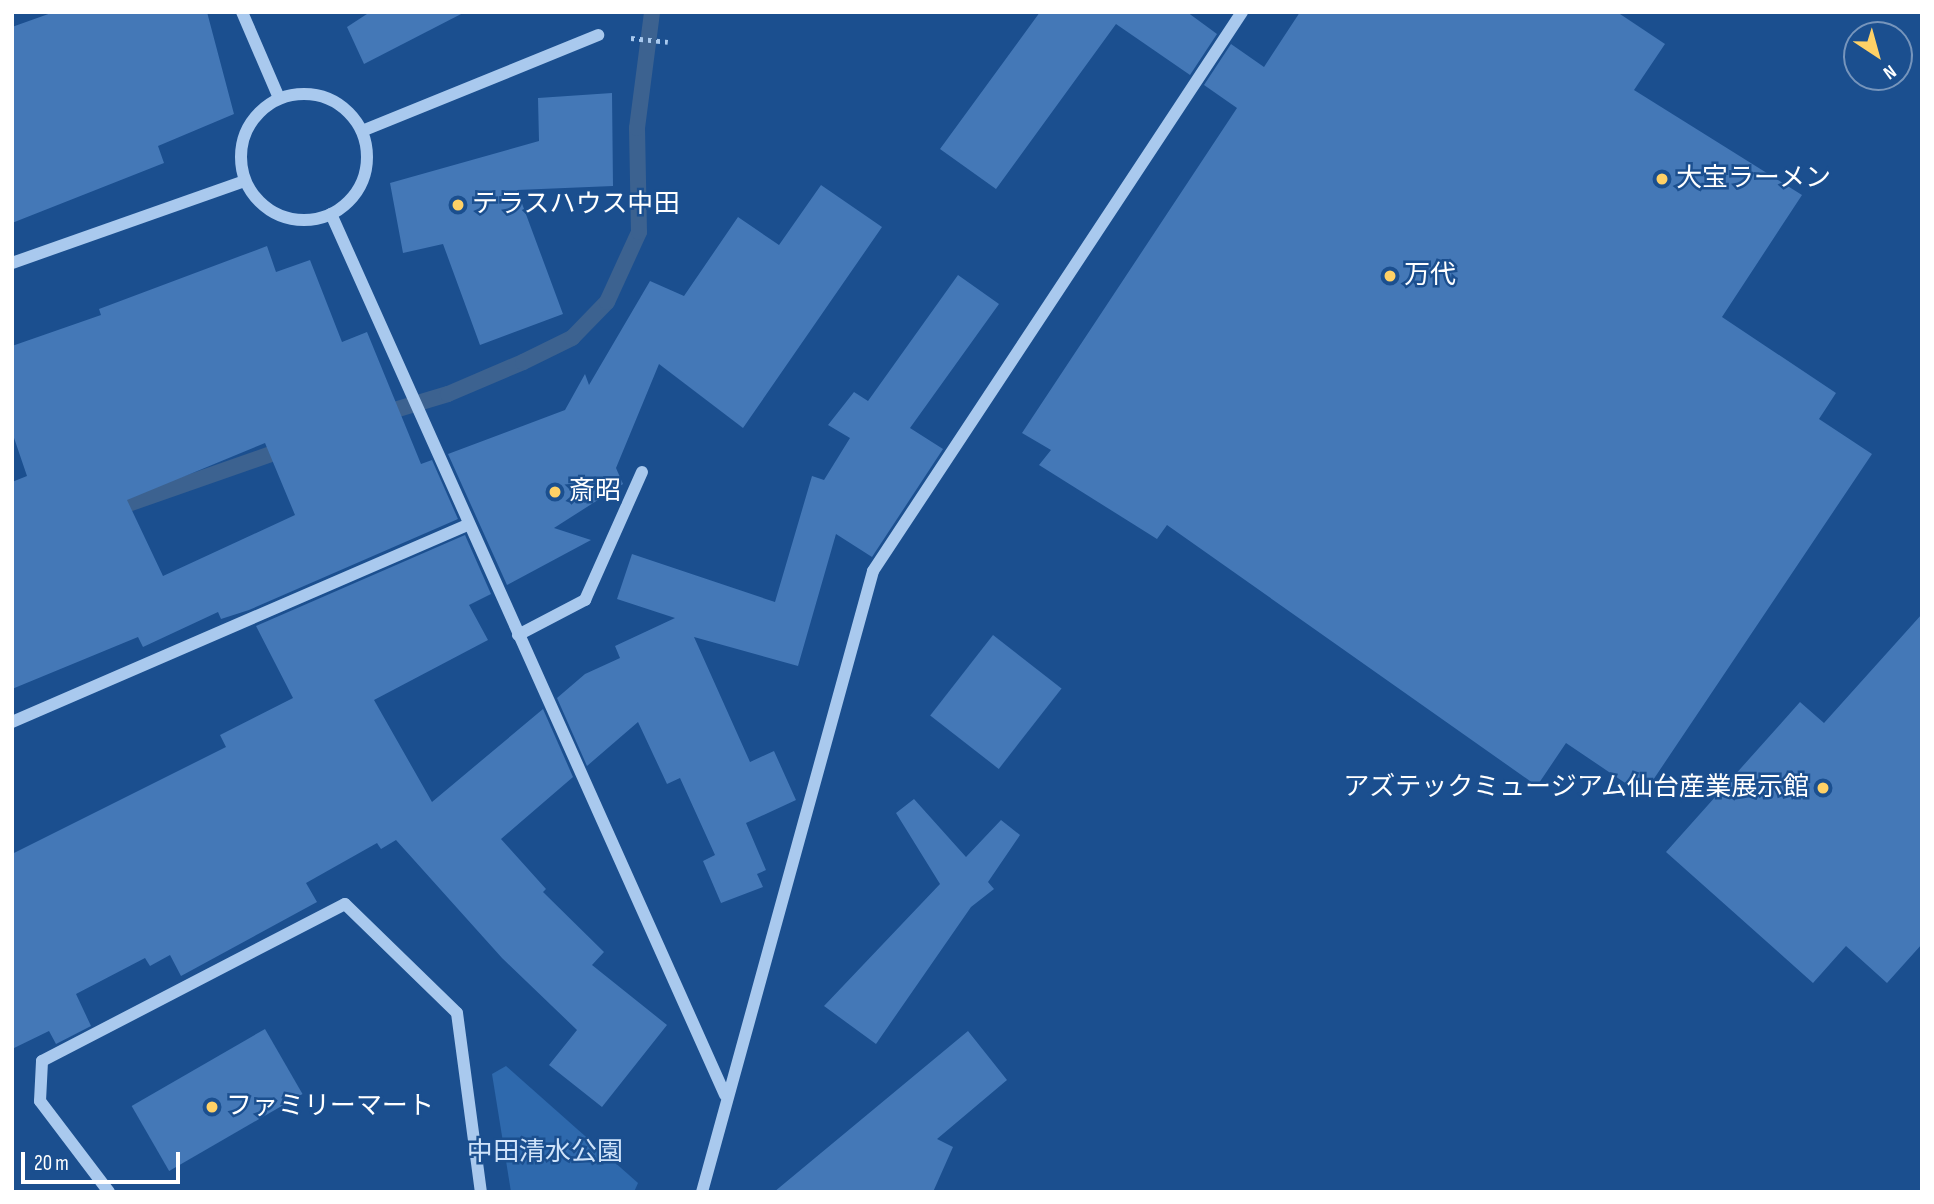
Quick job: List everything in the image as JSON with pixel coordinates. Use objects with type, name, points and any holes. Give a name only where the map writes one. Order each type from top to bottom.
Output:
[{"type":"street","points":[[242,12],[279,99]]},
{"type":"street","points":[[702,1192],[725,1095],[873,571],[1242,12]]},
{"type":"street","points":[[362,131],[598,35]]},
{"type":"street","points":[[317,94],[351,114],[362,131],[367,149],[359,188],[331,214],[290,219],[271,211],[245,181],[242,142],[249,124],[279,99],[317,94]]},
{"type":"street","points":[[12,262],[245,181]]},
{"type":"street","points":[[331,214],[725,1095]]},
{"type":"street","points":[[519,635],[584,600],[642,471]]},
{"type":"street","points":[[12,722],[469,524]]},
{"type":"street","points":[[109,1192],[40,1101],[42,1061],[345,904],[457,1013],[481,1192]]},
{"type":"path","points":[[632,38],[668,42]]},
{"type":"green space","name":"中田清水公園","points":[[506,1066],[638,1183],[634,1192],[511,1192],[492,1074]]},
{"type":"building","points":[[54,12],[207,12],[234,114],[158,146],[164,163],[12,223],[12,27]]},
{"type":"building","points":[[370,12],[465,12],[364,64],[347,27]]},
{"type":"building","points":[[1040,12],[1187,12],[1217,34],[1190,75],[1116,24],[996,189],[940,149]]},
{"type":"building","points":[[1300,12],[1617,12],[1665,44],[1634,90],[1802,195],[1722,317],[1836,393],[1819,419],[1872,454],[1643,795],[1566,743],[1537,786],[1167,525],[1157,539],[1039,465],[1051,450],[1022,433],[1237,108],[1204,85],[1231,44],[1264,67]]},
{"type":"building","points":[[612,93],[613,186],[517,190],[563,314],[480,345],[443,244],[403,253],[390,183],[539,141],[538,98]]},
{"type":"building","points":[[821,185],[882,227],[743,428],[659,364],[616,468],[623,484],[554,528],[591,540],[507,585],[448,454],[565,410],[585,374],[589,385],[650,281],[684,296],[738,217],[779,245]]},
{"type":"building","points":[[267,246],[276,272],[310,260],[342,342],[367,332],[421,464],[432,460],[458,519],[249,610],[221,619],[218,612],[143,647],[138,637],[12,689],[12,482],[27,476],[12,432],[12,346],[101,315],[99,309]],"holes":[[[265,443],[295,515],[163,576],[127,500]]]},
{"type":"building","points":[[958,275],[999,304],[910,428],[943,449],[872,557],[836,534],[798,666],[694,637],[750,762],[774,751],[796,800],[746,823],[766,870],[757,874],[763,887],[721,903],[703,861],[715,855],[680,778],[667,784],[638,722],[587,766],[557,698],[585,674],[620,658],[615,646],[675,618],[617,599],[632,554],[775,602],[812,476],[824,480],[850,438],[828,425],[854,392],[868,401]]},
{"type":"building","points":[[465,535],[491,594],[469,605],[488,640],[374,700],[432,802],[543,709],[573,777],[501,839],[546,889],[543,892],[604,952],[592,965],[667,1025],[602,1107],[549,1065],[577,1030],[502,958],[396,840],[381,849],[377,843],[306,883],[317,902],[181,976],[170,955],[150,966],[145,958],[76,994],[91,1026],[56,1044],[49,1031],[12,1049],[12,854],[226,747],[220,735],[293,698],[256,626]]},
{"type":"building","name":"アズテックミュージアム仙台産業展示館","points":[[1922,614],[1922,944],[1887,983],[1846,946],[1813,983],[1666,852],[1800,702],[1824,723]]},
{"type":"building","points":[[993,635],[1062,689],[999,769],[930,715]]},
{"type":"building","points":[[914,799],[966,857],[1001,820],[1020,835],[988,882],[994,889],[971,907],[876,1044],[824,1006],[940,884],[896,813]]},
{"type":"building","points":[[265,1029],[302,1094],[169,1171],[132,1106]]},
{"type":"building","points":[[968,1031],[1007,1080],[937,1139],[953,1147],[933,1192],[774,1192]]},
{"type":"waterway","points":[[378,415],[448,394],[572,338],[607,302],[639,232],[637,128],[652,12]]},
{"type":"waterway","points":[[111,510],[288,448]]},
{"type":"place","name":"大宝ラーメン","points":[[1662,179]]},
{"type":"place","name":"テラスハウス中田","points":[[458,205]]},
{"type":"place","name":"万代","points":[[1390,276]]},
{"type":"place","name":"斎昭","points":[[555,492]]},
{"type":"place","name":"アズテックミュージアム仙台産業展示館","points":[[1823,788]]},
{"type":"place","name":"ファミリーマート","points":[[212,1107]]}]
